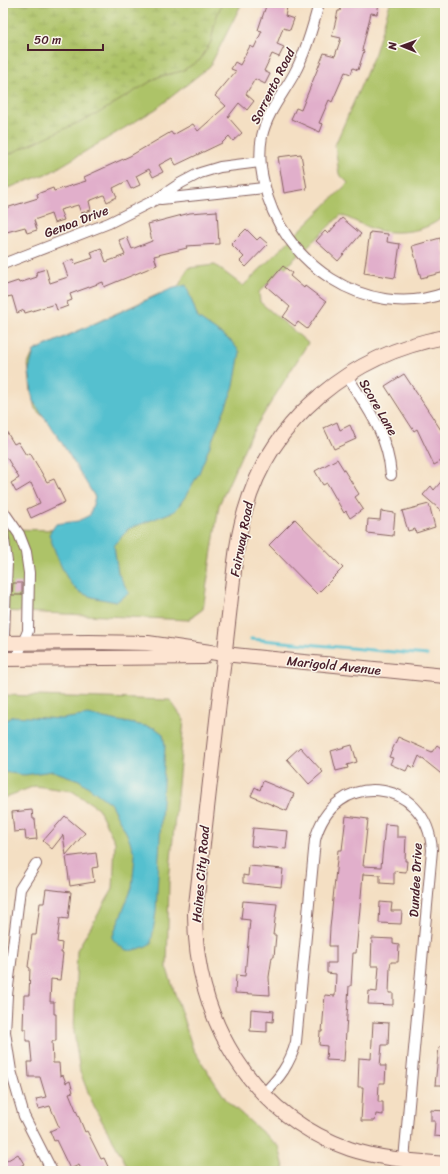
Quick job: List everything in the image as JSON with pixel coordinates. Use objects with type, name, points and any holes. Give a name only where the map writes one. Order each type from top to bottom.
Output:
[{"type":"street","name":"Sorrento Road","points":[[319,3],[310,34],[297,69],[266,121],[261,141],[260,162],[264,188],[274,215],[286,236],[306,260],[329,278],[351,290],[382,298],[418,299],[445,293]]},
{"type":"street","name":"Genoa Drive","points":[[3,264],[109,223],[157,199],[181,183],[200,173],[220,167],[260,162]]},
{"type":"street","name":"Genoa Drive","points":[[157,199],[264,188]]},
{"type":"street","name":"Fairway Road","points":[[224,654],[237,543],[245,510],[254,485],[268,458],[288,428],[313,401],[346,375],[370,361],[397,349],[445,337]]},
{"type":"street","name":"Score Lane","points":[[346,375],[373,416],[382,434],[390,459],[391,475]]},
{"type":"street","points":[[3,511],[19,534],[26,552],[28,566],[28,631],[22,642],[7,659]]},
{"type":"street","points":[[3,532],[7,562],[3,643],[7,659]]},
{"type":"street","name":"Marigold Avenue","points":[[3,643],[148,643],[224,654],[445,676]]},
{"type":"street","name":"Marigold Avenue","points":[[7,659],[200,658],[224,654]]},
{"type":"street","name":"Haines City Road","points":[[224,654],[198,876],[195,914],[196,944],[204,989],[214,1019],[236,1059],[263,1094],[292,1119],[334,1142],[362,1153],[404,1160],[445,1164]]},
{"type":"street","name":"Dundee Drive","points":[[263,1094],[280,1076],[292,1054],[296,1042],[315,840],[320,826],[328,813],[338,802],[358,792],[365,790],[384,790],[401,796],[421,815],[430,831],[432,850],[404,1160]]},
{"type":"street","points":[[36,864],[20,889],[7,995],[5,1032],[11,1071],[24,1116],[52,1171]]},
{"type":"green space","points":[[3,3],[242,3],[210,66],[156,109],[51,172],[3,190]]},
{"type":"green space","points":[[3,3],[222,3],[216,18],[211,42],[200,60],[182,71],[158,77],[97,114],[3,157]]},
{"type":"green space","points":[[390,3],[445,3],[445,214],[439,220],[424,228],[398,232],[377,230],[341,215],[259,292],[260,302],[308,343],[250,436],[219,505],[203,609],[188,620],[3,611],[3,529],[63,530],[90,524],[97,503],[86,474],[60,432],[35,409],[28,364],[34,351],[159,294],[175,293],[188,268],[215,265],[243,286],[348,183],[339,174],[335,145],[375,53]]},
{"type":"green space","points":[[3,695],[170,700],[184,720],[169,881],[167,969],[193,1049],[227,1101],[279,1147],[285,1171],[130,1171],[94,1107],[80,1072],[74,1032],[77,950],[113,889],[115,842],[98,808],[72,791],[35,786],[3,798]]},
{"type":"water","points":[[186,285],[198,318],[231,341],[240,352],[234,386],[199,473],[175,511],[128,529],[114,546],[118,573],[129,593],[116,602],[91,597],[81,593],[68,580],[60,564],[49,534],[56,524],[78,521],[90,515],[95,497],[60,440],[33,401],[29,370],[34,351],[171,289]]},
{"type":"water","points":[[88,715],[155,728],[163,734],[165,746],[156,912],[151,944],[139,949],[125,949],[112,938],[132,888],[135,855],[127,834],[110,803],[79,780],[53,771],[24,775],[3,772],[3,723],[12,716],[62,719]]},
{"type":"building","points":[[267,3],[288,3],[285,16],[294,19],[290,30],[283,28],[277,44],[284,47],[279,57],[272,54],[264,71],[270,74],[265,84],[255,79],[246,94],[254,101],[247,110],[239,103],[228,117],[242,133],[233,141],[229,136],[222,143],[176,165],[172,158],[159,165],[163,172],[153,177],[149,169],[136,176],[140,185],[131,189],[127,181],[113,188],[117,197],[107,202],[104,195],[89,201],[91,210],[81,213],[78,205],[60,210],[64,220],[54,223],[51,214],[34,220],[37,230],[27,233],[25,227],[3,233],[3,209],[38,198],[37,194],[53,188],[54,191],[86,181],[84,177],[130,156],[171,132],[173,135],[193,124],[198,131],[226,106],[215,96],[236,71],[231,69],[235,62],[240,65],[250,46],[254,48],[262,31],[258,30]]},
{"type":"building","points":[[342,3],[379,3],[377,14],[371,13],[362,50],[364,51],[358,70],[353,68],[351,74],[345,72],[332,102],[329,100],[319,123],[323,124],[320,132],[291,119],[296,108],[301,110],[324,53],[335,56],[341,38],[332,36],[338,11],[340,11]]},
{"type":"building","points":[[301,154],[307,189],[284,193],[278,157]]},
{"type":"building","points":[[217,211],[219,244],[186,246],[187,248],[154,256],[157,265],[104,287],[103,282],[70,294],[72,300],[67,302],[68,306],[57,310],[55,304],[25,313],[24,310],[17,313],[12,296],[7,297],[3,286],[37,277],[36,272],[46,269],[50,283],[68,277],[63,263],[74,259],[75,264],[93,258],[91,252],[101,248],[106,262],[125,255],[119,240],[127,237],[132,249],[152,241],[148,224],[190,213]]},
{"type":"building","points":[[342,218],[361,234],[338,261],[316,241],[325,231],[328,234]]},
{"type":"building","points":[[246,229],[257,240],[260,237],[268,244],[246,267],[240,261],[244,257],[231,244]]},
{"type":"building","points":[[370,232],[388,234],[387,242],[400,244],[395,278],[364,273]]},
{"type":"building","points":[[440,238],[445,256],[445,272],[421,278],[412,246]]},
{"type":"building","points":[[283,266],[292,273],[290,276],[304,288],[305,286],[326,302],[307,329],[298,322],[295,326],[283,317],[290,307],[266,286]]},
{"type":"building","points":[[404,374],[441,430],[445,427],[445,459],[434,465],[417,429],[414,431],[385,386]]},
{"type":"building","points":[[337,422],[340,430],[350,425],[356,439],[334,449],[324,428]]},
{"type":"building","points":[[3,426],[14,444],[18,442],[26,455],[30,453],[47,482],[54,479],[65,502],[31,518],[27,509],[40,503],[31,483],[16,492],[11,483],[19,478],[7,458],[3,460]]},
{"type":"building","points":[[337,459],[359,494],[355,497],[363,509],[350,518],[346,511],[344,513],[327,483],[323,485],[315,471]]},
{"type":"building","points":[[445,477],[445,514],[423,495],[431,486],[434,490]]},
{"type":"building","points":[[429,504],[435,527],[416,533],[415,529],[408,531],[402,511]]},
{"type":"building","points":[[381,511],[395,513],[393,536],[367,533],[368,519],[380,520]]},
{"type":"building","points":[[295,519],[343,568],[317,594],[269,545]]},
{"type":"building","points":[[13,583],[22,583],[22,595],[12,595]]},
{"type":"building","points":[[398,737],[432,752],[437,745],[445,751],[445,777],[419,756],[414,768],[409,765],[406,771],[390,764],[393,758],[389,757]]},
{"type":"building","points":[[352,745],[357,762],[347,765],[348,768],[336,771],[331,751]]},
{"type":"building","points":[[300,747],[323,772],[309,784],[287,759]]},
{"type":"building","points":[[263,781],[294,794],[287,811],[251,796],[255,787],[260,790]]},
{"type":"building","points":[[32,810],[33,819],[35,819],[37,839],[26,840],[25,831],[14,832],[12,812]]},
{"type":"building","points":[[65,816],[85,833],[66,855],[63,835],[52,849],[43,841]]},
{"type":"building","points":[[346,816],[368,819],[363,866],[381,867],[385,824],[397,825],[397,837],[406,837],[405,861],[407,861],[406,872],[394,871],[394,884],[380,883],[380,875],[363,874],[356,953],[353,953],[351,986],[349,986],[344,1061],[326,1060],[327,1046],[319,1045],[320,1032],[322,1032],[325,995],[335,996],[336,974],[327,973],[327,963],[336,963],[336,946],[329,946],[330,928],[338,850],[342,850]]},
{"type":"building","points":[[253,828],[288,831],[286,849],[251,846]]},
{"type":"building","points":[[96,853],[98,867],[92,868],[94,882],[70,886],[66,857]]},
{"type":"building","points":[[249,866],[283,869],[281,887],[243,883],[243,875],[248,876]]},
{"type":"building","points":[[46,889],[71,892],[68,919],[60,918],[57,942],[62,943],[61,953],[63,953],[60,980],[51,979],[50,1002],[54,1002],[54,1014],[56,1014],[56,1041],[52,1041],[53,1063],[59,1063],[60,1076],[63,1075],[66,1083],[70,1081],[73,1092],[69,1093],[85,1132],[87,1131],[101,1159],[104,1158],[110,1171],[82,1171],[79,1165],[70,1169],[50,1131],[59,1127],[50,1106],[39,1109],[36,1099],[46,1097],[40,1077],[29,1077],[28,1062],[32,1062],[30,1041],[26,1041],[26,1029],[23,1029],[24,995],[29,995],[30,968],[28,967],[32,935],[36,935],[40,903],[44,903]]},
{"type":"building","points":[[243,901],[277,904],[273,935],[276,935],[274,957],[272,957],[269,977],[270,995],[235,993],[236,975],[245,976],[250,920],[241,919]]},
{"type":"building","points":[[380,902],[392,903],[391,911],[402,911],[401,924],[379,923]]},
{"type":"building","points":[[372,938],[393,939],[393,944],[399,945],[398,962],[391,962],[390,967],[389,993],[393,993],[393,1005],[368,1004],[369,991],[377,992],[379,966],[371,966]]},
{"type":"building","points":[[251,1009],[274,1011],[273,1022],[267,1021],[267,1032],[250,1031]]},
{"type":"building","points":[[373,1022],[389,1023],[388,1045],[382,1045],[380,1066],[386,1066],[385,1083],[379,1083],[378,1102],[383,1102],[383,1115],[376,1114],[375,1121],[361,1121],[363,1087],[358,1087],[359,1058],[371,1059]]},
{"type":"building","points":[[439,1047],[445,1047],[445,1085],[435,1085]]},
{"type":"building","points":[[431,1110],[445,1111],[445,1137],[434,1136],[435,1121],[431,1121]]},
{"type":"building","points":[[18,1154],[24,1164],[19,1167],[21,1171],[3,1171],[3,1163]]},
{"type":"waterway","points":[[251,639],[427,655]]}]
